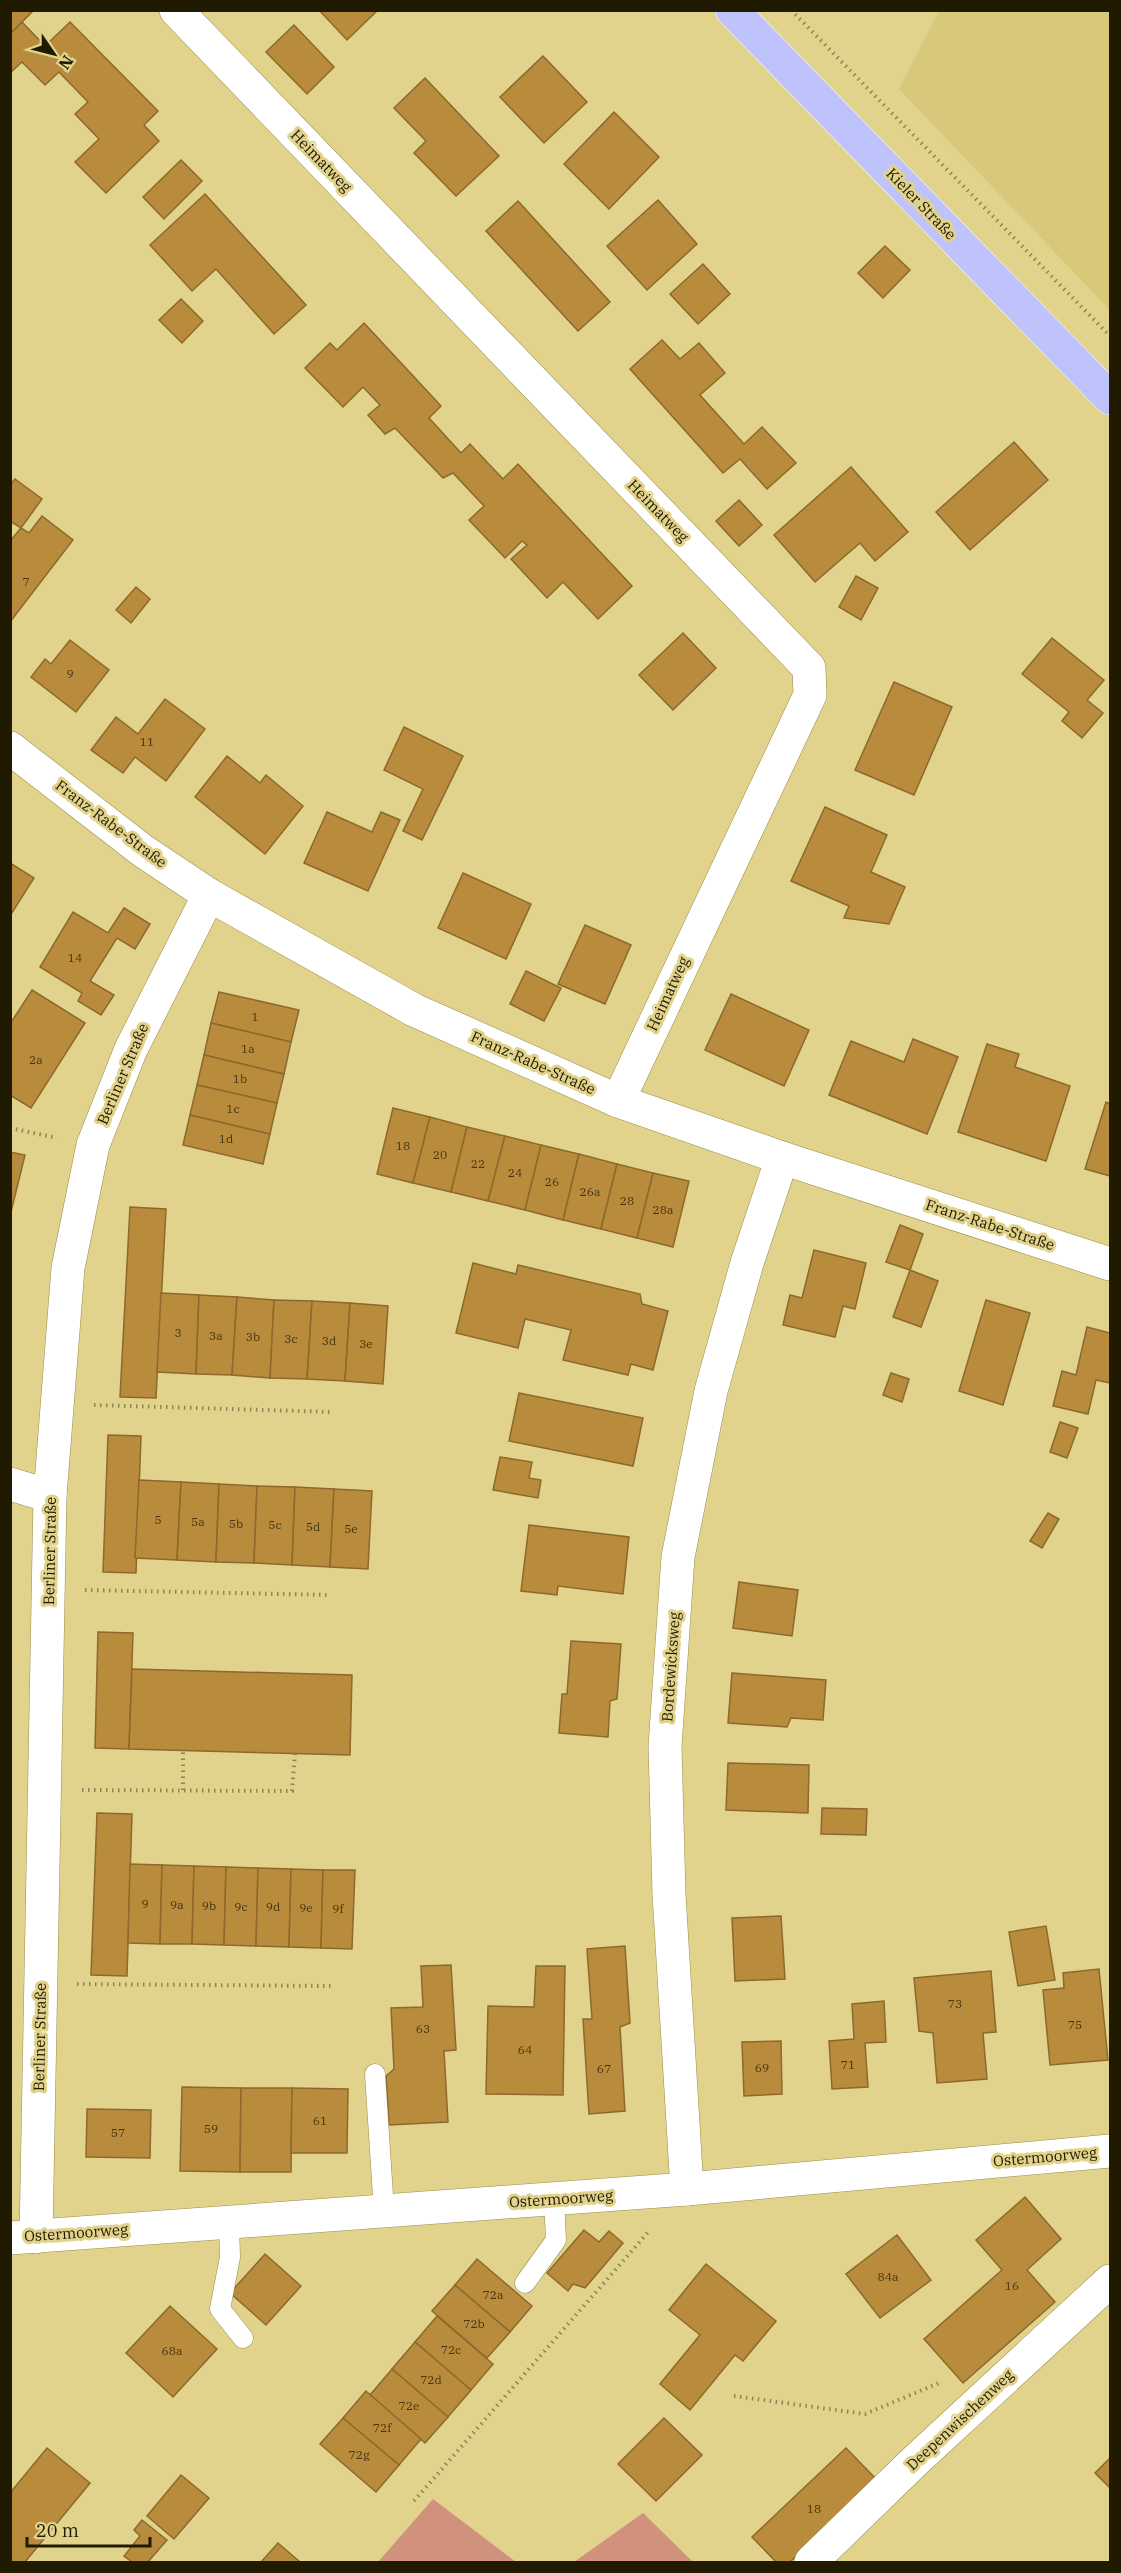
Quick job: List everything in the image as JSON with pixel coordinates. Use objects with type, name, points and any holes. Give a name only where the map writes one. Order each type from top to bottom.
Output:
[{"type":"main road","name":"Kieler Straße","points":[[732,10],[1110,398]]},
{"type":"street","name":"Heimatweg","points":[[176,10],[809,668],[810,695],[618,1101]]},
{"type":"street","name":"Franz-Rabe-Straße","points":[[10,748],[143,851],[209,895],[414,1010],[618,1101],[782,1158],[1110,1264]]},
{"type":"street","name":"Berliner Straße","points":[[23,2237],[41,1984],[51,1496],[68,1268],[93,1145],[130,1049],[209,895]]},
{"type":"street","name":"Bordewicksweg","points":[[687,2189],[669,1894],[665,1746],[678,1557],[711,1391],[747,1263],[782,1158]]},
{"type":"street","points":[[10,1484],[51,1496]]},
{"type":"street","name":"Ostermoorweg","points":[[23,2237],[687,2189],[1110,2151]]},
{"type":"street","name":"Deepenwischenweg","points":[[811,2562],[915,2461],[1110,2281]]},
{"type":"lane","points":[[375,2074],[384,2211]]},
{"type":"lane","points":[[525,2283],[556,2240],[554,2199]]},
{"type":"lane","points":[[229,2223],[230,2257],[220,2310],[243,2338]]},
{"type":"path","points":[[791,10],[1110,336]]},
{"type":"path","points":[[10,1128],[93,1145]]},
{"type":"path","points":[[58,1404],[333,1412]]},
{"type":"path","points":[[49,1589],[330,1595]]},
{"type":"path","points":[[183,1750],[183,1790]]},
{"type":"path","points":[[45,1790],[292,1791],[295,1754]]},
{"type":"path","points":[[41,1984],[331,1986]]},
{"type":"path","points":[[414,2501],[687,2189]]},
{"type":"path","points":[[734,2396],[865,2414],[939,2383]]},
{"type":"shaded area","points":[[939,11],[1110,11],[1110,310],[899,89]]},
{"type":"shaded area","points":[[433,2499],[516,2562],[378,2562]]},
{"type":"shaded area","points":[[643,2513],[693,2562],[574,2562]]},
{"type":"building","points":[[10,10],[34,10],[10,34]]},
{"type":"building","points":[[319,10],[378,10],[347,40]]},
{"type":"building","points":[[22,22],[45,46],[70,22],[158,111],[144,125],[159,141],[106,193],[75,162],[99,139],[75,114],[88,102],[59,72],[45,85],[22,62],[10,73],[10,34]]},
{"type":"building","points":[[294,25],[334,67],[307,94],[266,52]]},
{"type":"building","points":[[543,56],[587,102],[544,143],[500,97]]},
{"type":"building","points":[[425,78],[499,156],[456,196],[414,153],[426,141],[394,108]]},
{"type":"building","points":[[614,112],[659,157],[609,209],[564,164]]},
{"type":"building","points":[[181,160],[202,181],[164,219],[143,197]]},
{"type":"building","points":[[205,194],[306,305],[274,334],[216,269],[192,291],[150,245]]},
{"type":"building","points":[[658,200],[697,244],[647,290],[607,246]]},
{"type":"building","points":[[518,201],[610,302],[578,331],[486,231]]},
{"type":"building","points":[[885,246],[910,270],[883,298],[858,273]]},
{"type":"building","points":[[703,264],[730,294],[698,324],[670,294]]},
{"type":"building","points":[[181,299],[203,321],[182,343],[159,320]]},
{"type":"building","points":[[364,323],[441,406],[429,418],[461,453],[470,444],[503,479],[518,464],[632,586],[598,619],[563,582],[547,598],[511,559],[527,545],[522,541],[505,558],[469,520],[484,506],[453,473],[443,478],[395,428],[385,434],[368,415],[380,405],[363,387],[343,407],[305,368],[330,343],[337,350]]},
{"type":"building","points":[[662,340],[680,359],[699,343],[725,373],[700,395],[744,444],[762,427],[796,463],[767,489],[740,459],[723,473],[630,369]]},
{"type":"building","points":[[1014,442],[1048,480],[970,550],[936,512]]},
{"type":"building","points":[[851,467],[908,532],[875,561],[860,543],[815,582],[774,535]]},
{"type":"building","points":[[15,479],[42,499],[21,528],[10,521],[10,485]]},
{"type":"building","points":[[739,500],[762,525],[739,546],[716,521]]},
{"type":"building","points":[[42,516],[73,540],[10,622],[10,541],[21,528],[29,533]]},
{"type":"building","points":[[856,576],[878,588],[861,620],[839,607]]},
{"type":"building","points":[[136,587],[150,599],[131,623],[116,610]]},
{"type":"building","points":[[683,633],[716,668],[673,710],[639,675]]},
{"type":"building","points":[[1052,638],[1104,680],[1087,700],[1103,713],[1082,738],[1062,721],[1069,712],[1022,674]]},
{"type":"building","points":[[70,640],[109,670],[76,712],[31,677],[45,659],[51,664]]},
{"type":"building","points":[[894,682],[952,707],[914,795],[855,770]]},
{"type":"building","points":[[165,699],[205,729],[166,781],[135,757],[123,773],[91,750],[116,717],[138,734]]},
{"type":"building","points":[[404,727],[463,756],[422,840],[403,831],[423,789],[384,770]]},
{"type":"building","points":[[227,756],[260,783],[266,775],[303,806],[265,854],[195,797]]},
{"type":"building","points":[[825,807],[887,835],[871,872],[905,887],[889,924],[844,918],[849,906],[791,881]]},
{"type":"building","points":[[327,812],[372,832],[381,812],[400,820],[368,891],[304,863]]},
{"type":"building","points":[[10,863],[34,878],[10,916]]},
{"type":"building","points":[[463,873],[531,904],[506,959],[438,928]]},
{"type":"building","points":[[124,908],[150,924],[135,949],[117,938],[90,981],[114,995],[101,1015],[78,1001],[82,993],[40,967],[73,912],[108,933]]},
{"type":"building","points":[[585,925],[631,945],[605,1004],[558,984]]},
{"type":"building","points":[[526,971],[561,988],[544,1021],[510,1004]]},
{"type":"building","points":[[32,990],[85,1023],[31,1108],[10,1095],[10,1024]]},
{"type":"building","points":[[219,992],[299,1010],[291,1042],[211,1023]]},
{"type":"building","points":[[731,994],[809,1030],[784,1086],[705,1050]]},
{"type":"building","points":[[211,1023],[291,1042],[284,1074],[204,1055]]},
{"type":"building","points":[[913,1039],[958,1057],[927,1134],[829,1095],[851,1041],[904,1062]]},
{"type":"building","points":[[987,1044],[1019,1054],[1015,1067],[1070,1086],[1046,1161],[958,1132]]},
{"type":"building","points":[[204,1055],[284,1074],[277,1103],[197,1085]]},
{"type":"building","points":[[197,1085],[277,1103],[270,1134],[190,1115]]},
{"type":"building","points":[[1106,1102],[1110,1104],[1110,1176],[1085,1169]]},
{"type":"building","points":[[393,1108],[430,1117],[413,1183],[377,1174]]},
{"type":"building","points":[[190,1115],[270,1134],[263,1164],[183,1145]]},
{"type":"building","points":[[430,1117],[467,1127],[451,1192],[413,1183]]},
{"type":"building","points":[[467,1127],[505,1136],[488,1201],[451,1192]]},
{"type":"building","points":[[505,1136],[541,1145],[525,1210],[488,1201]]},
{"type":"building","points":[[541,1145],[579,1154],[563,1220],[525,1210]]},
{"type":"building","points":[[10,1152],[25,1155],[10,1216]]},
{"type":"building","points":[[579,1154],[617,1164],[601,1229],[563,1220]]},
{"type":"building","points":[[617,1164],[653,1173],[637,1238],[601,1229]]},
{"type":"building","points":[[653,1173],[689,1181],[673,1247],[637,1238]]},
{"type":"building","points":[[130,1207],[166,1209],[156,1398],[120,1397]]},
{"type":"building","points":[[900,1225],[923,1234],[910,1270],[886,1262]]},
{"type":"building","points":[[814,1250],[866,1263],[855,1309],[843,1306],[835,1337],[783,1325],[790,1295],[802,1298]]},
{"type":"building","points":[[473,1263],[516,1274],[518,1265],[640,1294],[642,1304],[668,1311],[653,1370],[631,1364],[628,1375],[563,1360],[571,1330],[525,1319],[518,1348],[456,1333]]},
{"type":"building","points":[[910,1270],[938,1281],[921,1327],[893,1317]]},
{"type":"building","points":[[161,1293],[199,1295],[196,1374],[157,1372]]},
{"type":"building","points":[[199,1295],[237,1297],[232,1375],[196,1374]]},
{"type":"building","points":[[237,1297],[274,1300],[270,1378],[232,1375]]},
{"type":"building","points":[[274,1300],[312,1301],[307,1379],[270,1378]]},
{"type":"building","points":[[986,1300],[1030,1313],[1003,1405],[959,1391]]},
{"type":"building","points":[[312,1301],[350,1303],[345,1381],[307,1379]]},
{"type":"building","points":[[350,1303],[388,1306],[383,1384],[345,1381]]},
{"type":"building","points":[[1087,1327],[1110,1333],[1110,1383],[1096,1380],[1088,1414],[1053,1406],[1062,1371],[1076,1375]]},
{"type":"building","points":[[891,1373],[909,1379],[902,1402],[883,1395]]},
{"type":"building","points":[[519,1393],[643,1418],[633,1466],[509,1441]]},
{"type":"building","points":[[1060,1422],[1078,1428],[1067,1458],[1050,1452]]},
{"type":"building","points":[[108,1435],[141,1436],[136,1573],[103,1572]]},
{"type":"building","points":[[500,1457],[532,1462],[529,1478],[541,1480],[538,1498],[493,1490]]},
{"type":"building","points":[[139,1480],[181,1482],[177,1560],[135,1558]]},
{"type":"building","points":[[181,1482],[219,1484],[216,1562],[177,1560]]},
{"type":"building","points":[[219,1484],[257,1486],[254,1563],[216,1562]]},
{"type":"building","points":[[257,1486],[295,1487],[292,1565],[254,1563]]},
{"type":"building","points":[[295,1487],[334,1489],[330,1567],[292,1565]]},
{"type":"building","points":[[334,1489],[372,1491],[368,1569],[330,1567]]},
{"type":"building","points":[[1048,1513],[1059,1519],[1042,1548],[1030,1541]]},
{"type":"building","points":[[529,1525],[629,1537],[623,1594],[558,1586],[557,1595],[521,1591]]},
{"type":"building","points":[[739,1582],[798,1590],[792,1636],[733,1628]]},
{"type":"building","points":[[98,1632],[133,1633],[129,1749],[95,1748]]},
{"type":"building","points":[[571,1641],[621,1644],[617,1699],[610,1701],[608,1737],[559,1733],[562,1694],[567,1694]]},
{"type":"building","points":[[132,1669],[352,1675],[350,1755],[129,1749]]},
{"type":"building","points":[[732,1673],[826,1680],[823,1720],[791,1718],[787,1727],[728,1723]]},
{"type":"building","points":[[728,1763],[809,1765],[808,1813],[726,1810]]},
{"type":"building","points":[[822,1808],[867,1809],[866,1835],[821,1834]]},
{"type":"building","points":[[97,1813],[132,1814],[127,1976],[91,1975]]},
{"type":"building","points":[[130,1864],[162,1865],[160,1944],[128,1943]]},
{"type":"building","points":[[162,1865],[194,1866],[192,1944],[160,1944]]},
{"type":"building","points":[[194,1866],[226,1867],[224,1945],[192,1944]]},
{"type":"building","points":[[226,1867],[258,1868],[256,1946],[224,1945]]},
{"type":"building","points":[[258,1868],[291,1869],[289,1947],[256,1946]]},
{"type":"building","points":[[291,1869],[323,1870],[321,1948],[289,1947]]},
{"type":"building","points":[[323,1870],[355,1870],[352,1949],[321,1948]]},
{"type":"building","points":[[781,1916],[785,1979],[735,1981],[732,1918]]},
{"type":"building","points":[[1046,1926],[1055,1980],[1018,1986],[1009,1932]]},
{"type":"building","points":[[625,1946],[630,2023],[620,2027],[625,2111],[589,2114],[583,2019],[592,2019],[587,1949]]},
{"type":"building","points":[[451,1965],[456,2050],[444,2051],[448,2122],[389,2125],[386,2076],[394,2069],[391,2008],[423,2007],[421,1966]]},
{"type":"building","points":[[536,1966],[565,1966],[563,2095],[486,2094],[488,2006],[534,2007]]},
{"type":"building","points":[[1099,1969],[1108,2060],[1050,2065],[1043,1990],[1064,1988],[1063,1973]]},
{"type":"building","points":[[991,1971],[996,2032],[983,2033],[987,2079],[937,2083],[933,2033],[919,2031],[914,1978]]},
{"type":"building","points":[[884,2001],[886,2042],[865,2043],[868,2087],[832,2089],[829,2041],[854,2039],[852,2004]]},
{"type":"building","points":[[781,2041],[782,2094],[744,2096],[742,2042]]},
{"type":"building","points":[[182,2087],[241,2088],[240,2172],[180,2171]]},
{"type":"building","points":[[241,2088],[292,2088],[291,2172],[240,2172]]},
{"type":"building","points":[[292,2088],[348,2089],[347,2153],[291,2153]]},
{"type":"building","points":[[87,2109],[151,2110],[150,2158],[86,2157]]},
{"type":"building","points":[[1025,2197],[1061,2239],[1027,2270],[1055,2302],[963,2383],[924,2339],[1002,2270],[976,2240]]},
{"type":"building","points":[[584,2230],[599,2242],[609,2231],[623,2243],[585,2288],[573,2284],[568,2291],[547,2273]]},
{"type":"building","points":[[897,2235],[931,2280],[880,2318],[846,2274]]},
{"type":"building","points":[[265,2254],[301,2286],[266,2325],[230,2293]]},
{"type":"building","points":[[477,2259],[532,2306],[510,2332],[455,2285]]},
{"type":"building","points":[[706,2264],[776,2321],[743,2361],[735,2355],[690,2410],[660,2384],[700,2335],[669,2310]]},
{"type":"building","points":[[455,2285],[510,2332],[487,2358],[432,2311]]},
{"type":"building","points":[[170,2306],[217,2349],[173,2397],[126,2353]]},
{"type":"building","points":[[437,2316],[493,2364],[471,2390],[415,2342]]},
{"type":"building","points":[[415,2342],[471,2390],[448,2417],[392,2369]]},
{"type":"building","points":[[392,2369],[448,2417],[425,2443],[370,2395]]},
{"type":"building","points":[[366,2391],[421,2439],[399,2465],[343,2418]]},
{"type":"building","points":[[343,2418],[399,2465],[376,2492],[320,2444]]},
{"type":"building","points":[[664,2418],[702,2455],[656,2501],[618,2464]]},
{"type":"building","points":[[47,2448],[90,2483],[25,2562],[10,2562],[10,2493]]},
{"type":"building","points":[[846,2448],[877,2480],[790,2562],[776,2562],[752,2537]]},
{"type":"building","points":[[1110,2458],[1110,2488],[1095,2473]]},
{"type":"building","points":[[181,2475],[209,2498],[174,2539],[147,2516]]},
{"type":"building","points":[[142,2520],[167,2540],[148,2562],[132,2562],[124,2556],[140,2536],[134,2530]]},
{"type":"building","points":[[278,2543],[300,2562],[261,2562]]}]
